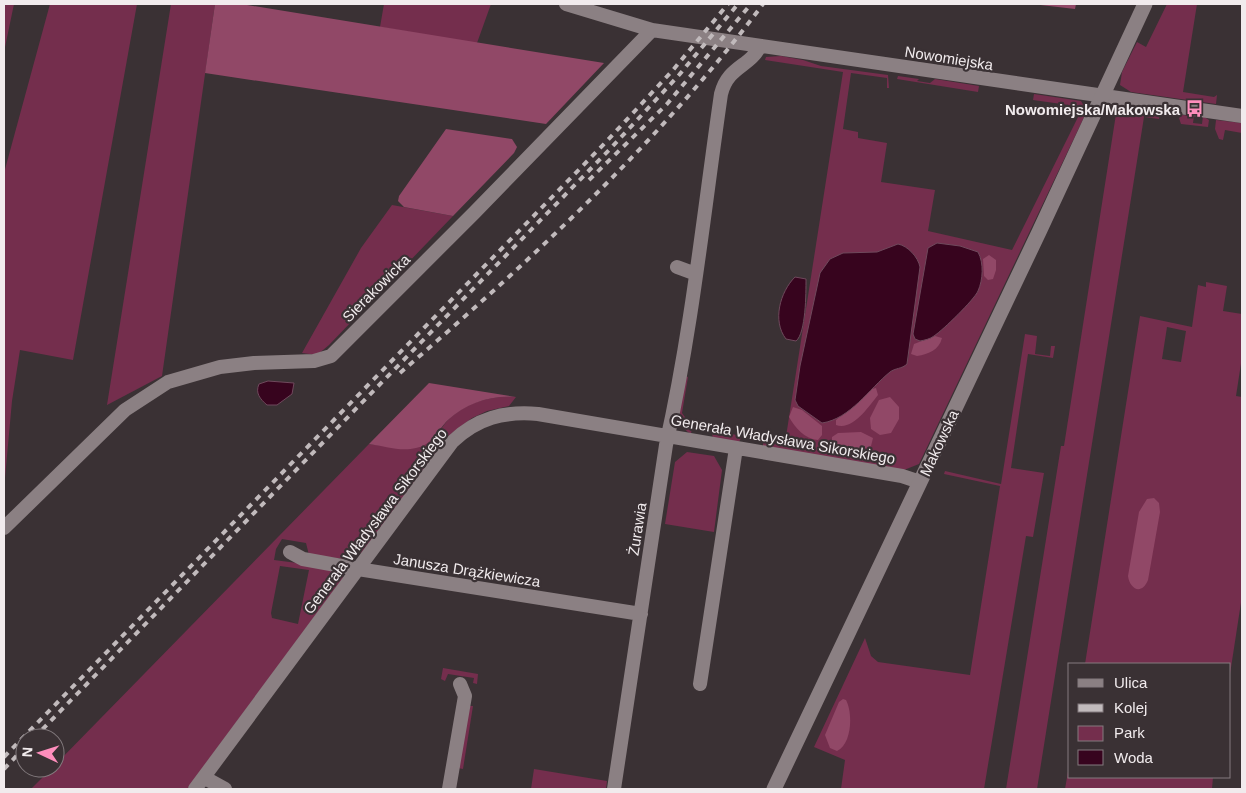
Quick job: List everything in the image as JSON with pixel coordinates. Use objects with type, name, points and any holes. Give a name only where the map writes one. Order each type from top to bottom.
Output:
[{"type":"street","points":[[566,4],[652,30]]},
{"type":"street","name":"Makowska","points":[[774,789],[1145,4]]},
{"type":"street","name":"Nowomiejska","points":[[652,30],[1242,116]]},
{"type":"street","name":"Sierakowicka","points":[[4,528],[125,410],[168,382],[220,367],[254,363],[314,361],[330,356],[474,214],[652,30]]},
{"type":"street","name":"Żurawia","points":[[614,789],[668,436],[696,274],[722,88],[735,69],[751,57],[760,46]]},
{"type":"street","points":[[677,267],[696,274]]},
{"type":"street","name":"Generała Władysława Sikorskiego","points":[[195,789],[452,442],[471,426],[488,418],[512,413],[538,414],[902,476],[920,482]]},
{"type":"street","points":[[700,684],[736,448]]},
{"type":"street","name":"Janusza Drążkiewicza","points":[[290,552],[303,560],[641,614]]},
{"type":"street","points":[[449,789],[465,696],[460,684]]},
{"type":"street","points":[[205,778],[225,789]]},
{"type":"green space","points":[[4,4],[14,4],[4,52]]},
{"type":"green space","points":[[50,4],[137,4],[73,360],[20,350],[12,401],[4,489],[4,173]]},
{"type":"green space","points":[[171,4],[215,4],[162,376],[107,405]]},
{"type":"green space","points":[[384,4],[491,4],[477,43],[473,43],[380,27]]},
{"type":"green space","points":[[1167,4],[1197,4],[1183,92],[1214,97],[1217,95],[1216,104],[1131,92],[1120,85],[1122,72],[1137,42],[1146,47]]},
{"type":"green space","points":[[781,56],[821,66],[888,75],[889,88],[887,88],[887,78],[851,73],[843,129],[858,132],[858,138],[887,143],[881,182],[935,190],[928,231],[1012,250],[1083,107],[1033,100],[1034,94],[1081,101],[1087,111],[919,464],[904,470],[763,447],[763,439],[785,443],[843,72],[765,60],[766,57]],"holes":[[[909,351],[908,360],[871,379]]]},
{"type":"green space","points":[[898,76],[919,79],[917,81],[930,83],[935,79],[979,86],[978,92],[897,79]]},
{"type":"green space","points":[[1131,108],[1152,110],[1160,114],[1159,119],[1144,117],[1037,789],[1006,789],[1061,446],[1064,446],[1116,114],[1113,112]]},
{"type":"green space","points":[[1182,115],[1194,116],[1193,123],[1202,124],[1203,116],[1209,120],[1208,127],[1181,124],[1179,118]]},
{"type":"green space","points":[[1216,120],[1242,123],[1242,133],[1225,130],[1223,140],[1219,139],[1215,129]]},
{"type":"green space","points":[[392,205],[453,216],[329,345],[317,355],[302,353],[361,248]]},
{"type":"green space","points":[[1206,282],[1227,286],[1223,311],[1242,314],[1242,357],[1236,396],[1242,397],[1242,596],[1231,668],[1231,663],[1085,663],[1140,316],[1192,327],[1198,285],[1206,287]],"holes":[[[1167,327],[1186,331],[1181,362],[1162,359]]]},
{"type":"green space","points":[[1025,334],[1037,336],[1035,354],[1050,356],[1051,346],[1055,346],[1053,358],[1028,354],[1011,468],[1044,473],[1033,537],[1026,536],[984,789],[841,789],[845,760],[814,747],[865,638],[871,656],[878,662],[970,675],[1000,486],[944,474],[945,471],[1001,484]]},
{"type":"green space","points":[[685,376],[688,377],[682,413],[692,427],[691,434],[681,423],[679,408]]},
{"type":"green space","points":[[497,397],[516,397],[509,406],[487,411],[472,418],[452,433],[362,553],[353,549],[345,559],[309,555],[306,543],[282,539],[276,549],[274,560],[336,568],[342,573],[343,578],[187,789],[31,789],[42,778],[65,778],[65,755],[369,444],[400,447],[422,443],[430,440],[448,420],[471,404]],"holes":[[[280,566],[309,570],[298,624],[272,618],[271,613]]]},
{"type":"green space","points":[[711,430],[742,436],[739,442],[713,438]]},
{"type":"green space","points":[[687,452],[714,456],[722,470],[714,532],[665,524],[675,462]]},
{"type":"green space","points":[[443,668],[478,674],[477,684],[473,683],[474,678],[448,674],[445,681],[441,679]]},
{"type":"green space","points":[[469,706],[473,706],[463,769],[458,768]]},
{"type":"green space","points":[[534,769],[607,781],[606,789],[531,789]]},
{"type":"green space","points":[[1068,772],[1068,778],[1213,778],[1212,789],[1065,789]]},
{"type":"shaded area","points":[[215,4],[241,4],[604,63],[546,124],[205,73]]},
{"type":"shaded area","points":[[1032,4],[1076,4],[1075,9]]},
{"type":"shaded area","points":[[446,129],[512,139],[517,147],[514,153],[453,216],[404,207],[398,201],[399,196]]},
{"type":"shaded area","points":[[989,255],[996,260],[996,270],[993,279],[988,280],[984,276],[983,259]]},
{"type":"shaded area","points":[[935,336],[942,338],[939,346],[933,351],[917,356],[911,354],[914,344]]},
{"type":"shaded area","points":[[429,383],[516,397],[497,397],[479,401],[463,409],[448,420],[430,441],[422,446],[404,449],[369,444]]},
{"type":"shaded area","points":[[876,388],[878,395],[860,416],[848,424],[836,425],[836,420],[872,389]]},
{"type":"shaded area","points":[[890,397],[899,407],[899,419],[891,433],[880,435],[871,429],[870,418],[879,400]]},
{"type":"shaded area","points":[[793,407],[802,410],[822,426],[822,435],[818,440],[809,438],[794,425],[789,417]]},
{"type":"shaded area","points":[[861,432],[873,438],[871,446],[862,449],[845,450],[832,443],[832,437],[838,433]]},
{"type":"shaded area","points":[[1154,498],[1159,503],[1160,512],[1148,580],[1143,588],[1136,589],[1131,585],[1128,576],[1139,512],[1147,499]]},
{"type":"shaded area","points":[[843,699],[846,700],[850,712],[850,728],[846,742],[837,751],[830,748],[825,735],[839,702]]},
{"type":"water","points":[[937,243],[960,246],[978,252],[982,266],[981,282],[978,291],[965,308],[938,333],[920,341],[915,339],[913,334],[928,248]]},
{"type":"water","points":[[898,244],[912,252],[920,267],[907,364],[890,372],[850,410],[841,416],[822,423],[798,406],[795,400],[800,366],[820,273],[830,259],[843,253],[877,252]]},
{"type":"water","points":[[795,277],[806,279],[804,322],[796,341],[786,339],[779,324],[782,298],[785,290]]},
{"type":"water","points":[[268,381],[294,383],[292,394],[277,405],[267,405],[260,398],[258,390],[259,384]]},
{"type":"railway","points":[[4,757],[605,143],[673,70],[728,4]]},
{"type":"railway","points":[[44,728],[611,148],[679,75],[738,4]]},
{"type":"railway","points":[[589,180],[667,104],[751,4]]},
{"type":"railway","points":[[400,373],[497,288],[592,198],[681,104],[763,4]]},
{"type":"railway","points":[[4,769],[15,757]]},
{"type":"place","name":"Nowomiejska/Makowska","points":[[1194,109]]}]
